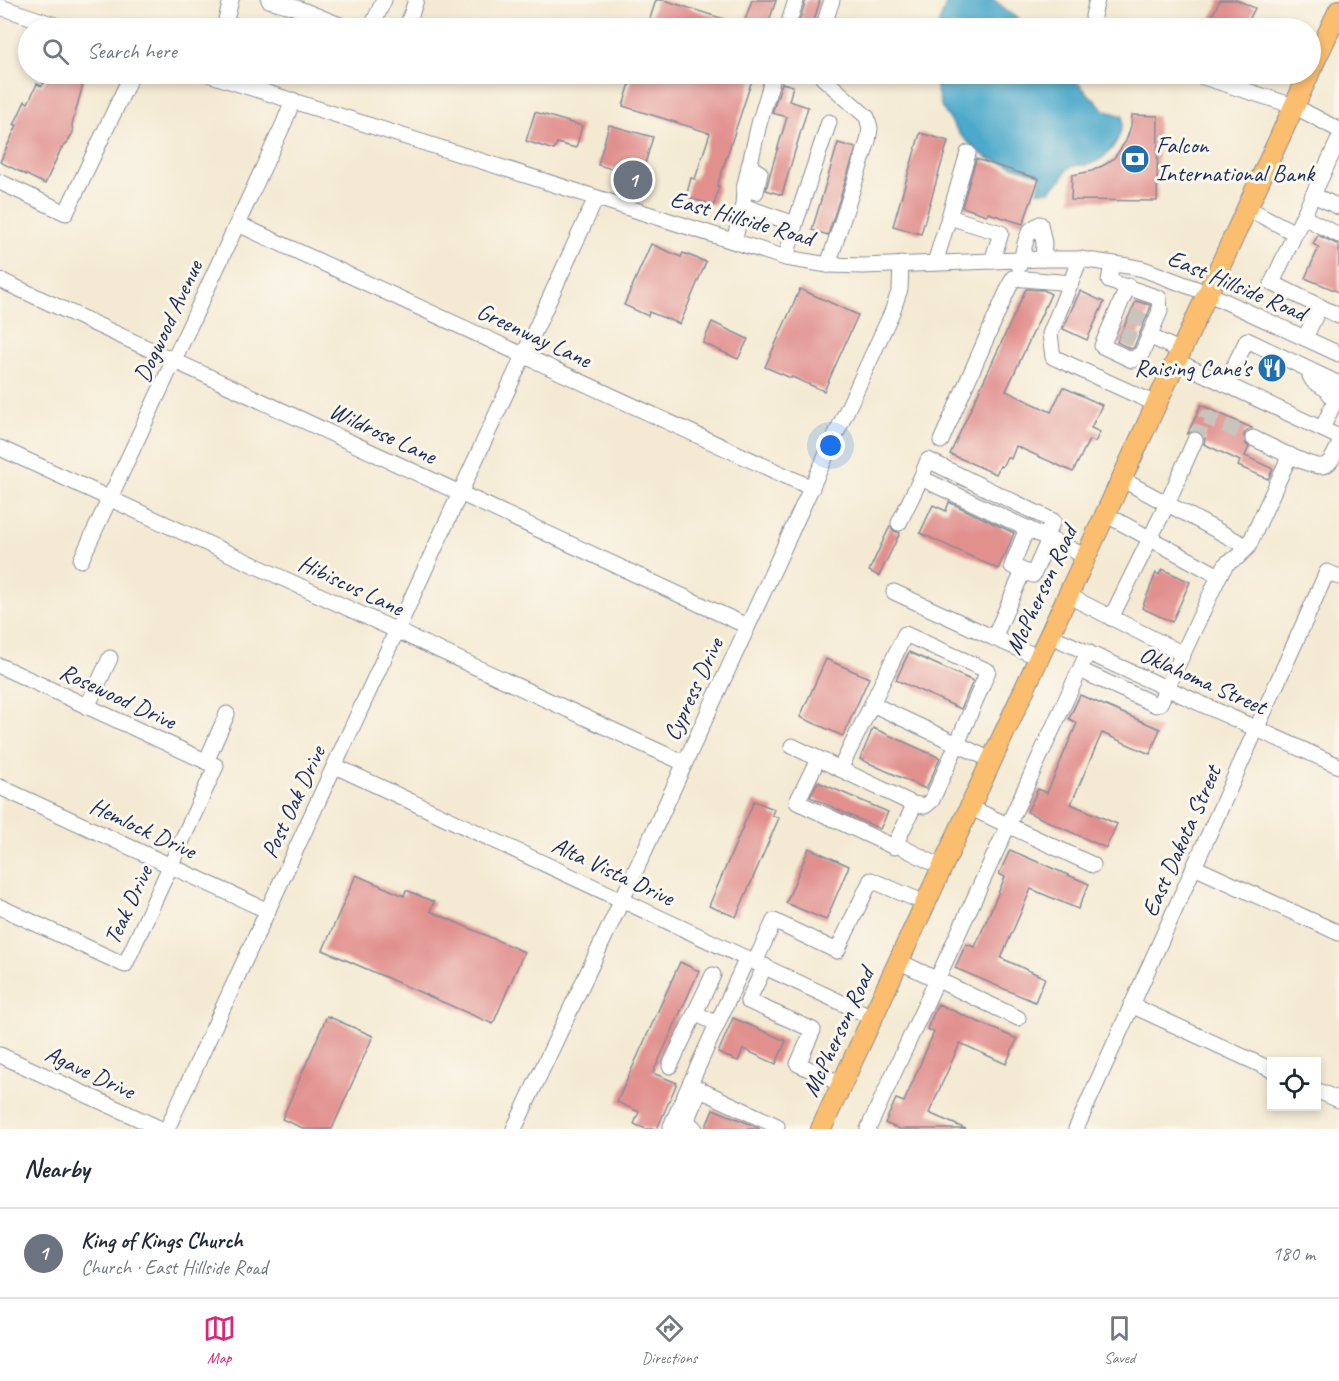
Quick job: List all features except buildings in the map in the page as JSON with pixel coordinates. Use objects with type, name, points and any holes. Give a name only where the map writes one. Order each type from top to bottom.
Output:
[{"type":"main road","name":"McPherson Road","points":[[1321,48],[1339,10]]},
{"type":"main road","name":"McPherson Road","points":[[821,1129],[1304,84]]},
{"type":"street","points":[[226,18],[231,0]]},
{"type":"street","points":[[268,0],[322,18]]},
{"type":"street","points":[[376,18],[384,0]]},
{"type":"street","points":[[410,18],[416,0]]},
{"type":"street","points":[[790,18],[796,0]]},
{"type":"street","points":[[826,18],[832,0]]},
{"type":"street","points":[[1093,18],[1097,0]]},
{"type":"street","points":[[0,7],[34,18]]},
{"type":"street","points":[[0,182],[66,213],[127,84]]},
{"type":"street","name":"East Hillside Road","points":[[242,84],[786,258],[828,265],[863,266],[1080,259],[1143,269],[1207,293],[1339,354]]},
{"type":"street","points":[[734,241],[743,206],[749,166],[771,84]]},
{"type":"street","points":[[828,265],[868,141],[870,128],[867,117],[830,84]]},
{"type":"street","points":[[1225,84],[1294,106],[1339,139],[1272,283],[1339,314]]},
{"type":"street","name":"Dogwood Avenue","points":[[81,560],[175,361],[293,100]]},
{"type":"street","points":[[786,258],[829,122]]},
{"type":"street","points":[[935,263],[968,153]]},
{"type":"street","points":[[1313,195],[1339,207]]},
{"type":"street","name":"Post Oak Drive","points":[[167,1129],[596,198]]},
{"type":"street","points":[[743,206],[795,224]]},
{"type":"street","points":[[1247,208],[1295,234]]},
{"type":"street","points":[[949,216],[1001,232],[992,261]]},
{"type":"street","points":[[1302,217],[1339,235]]},
{"type":"street","name":"Greenway Lane","points":[[238,224],[812,488]]},
{"type":"street","points":[[941,441],[1022,260],[1025,243],[1031,231],[1040,224],[1044,243],[1043,259]]},
{"type":"street","points":[[1080,259],[1050,334],[1053,357],[1156,404]]},
{"type":"street","name":"Cypress Drive","points":[[514,1129],[622,900],[892,312],[900,289],[901,264]]},
{"type":"street","points":[[1112,264],[1109,281],[1128,286],[1159,298],[1160,311],[1146,333],[1142,353],[1132,360],[1102,346],[1116,331],[1124,312],[1128,286]]},
{"type":"street","points":[[1013,278],[1071,283]]},
{"type":"street","name":"Wildrose Lane","points":[[0,280],[747,626]]},
{"type":"street","points":[[1305,338],[1320,306]]},
{"type":"street","points":[[1146,333],[1178,356],[1225,384],[1339,437]]},
{"type":"street","points":[[1225,384],[1247,340],[1339,384]]},
{"type":"street","points":[[1307,368],[1313,381],[1337,397],[1322,429]]},
{"type":"street","points":[[1253,438],[1310,465],[1323,466],[1330,463],[1339,445]]},
{"type":"street","points":[[1112,618],[1195,440]]},
{"type":"street","name":"Hibiscus Lane","points":[[0,448],[684,763]]},
{"type":"street","points":[[1080,670],[1156,705],[1160,703],[1219,576],[1227,563],[1239,557],[1248,547],[1290,455]]},
{"type":"street","points":[[898,523],[928,460],[1053,521],[1033,575],[1012,566],[1027,528]]},
{"type":"street","points":[[921,478],[1085,556]]},
{"type":"street","points":[[1121,480],[1248,547]]},
{"type":"street","points":[[1105,514],[1219,576]]},
{"type":"street","points":[[994,638],[1023,571]]},
{"type":"street","name":"East Dakota Street","points":[[1076,1129],[1257,728],[1333,575]]},
{"type":"street","points":[[894,592],[1038,657]]},
{"type":"street","points":[[1067,595],[1183,654]]},
{"type":"street","points":[[792,746],[913,804],[925,806],[932,800],[988,671],[904,634],[840,769]]},
{"type":"street","name":"Oklahoma Street","points":[[1049,634],[1339,766]]},
{"type":"street","points":[[868,1129],[1088,652]]},
{"type":"street","points":[[87,707],[110,658]]},
{"type":"street","name":"Rosewood Drive","points":[[0,666],[211,764]]},
{"type":"street","points":[[872,704],[991,760]]},
{"type":"street","name":"Teak Drive","points":[[0,907],[125,965],[171,866],[211,764],[227,714]]},
{"type":"street","name":"Alta Vista Drive","points":[[334,766],[872,1017]]},
{"type":"street","points":[[814,767],[797,802],[894,847],[911,812]]},
{"type":"street","name":"Hemlock Drive","points":[[0,787],[268,911]]},
{"type":"street","points":[[969,807],[1093,865]]},
{"type":"street","points":[[896,844],[941,867]]},
{"type":"street","points":[[1194,867],[1339,933]]},
{"type":"street","points":[[695,1129],[688,1122],[689,1114],[695,1087],[717,1024],[756,962],[774,921],[837,951],[871,880],[925,903]]},
{"type":"street","points":[[898,961],[1018,1018]]},
{"type":"street","points":[[756,962],[748,1000],[813,1030],[798,1064],[841,1084]]},
{"type":"street","points":[[670,1066],[713,975]]},
{"type":"street","points":[[1131,1005],[1267,1068]]},
{"type":"street","points":[[695,1013],[717,1024]]},
{"type":"street","name":"Agave Drive","points":[[0,1055],[161,1129]]},
{"type":"street","points":[[677,1129],[671,1126],[695,1087]]},
{"type":"street","points":[[695,1087],[777,1126],[776,1129]]},
{"type":"street","points":[[1321,1092],[1339,1100]]},
{"type":"water","points":[[949,0],[994,0],[1017,18],[941,18]]},
{"type":"water","points":[[935,84],[1079,84],[1106,111],[1123,116],[1118,138],[1104,157],[1090,164],[1069,168],[1050,191],[1038,191],[1042,175],[988,158],[959,133],[942,108]]},
{"type":"tunnel","points":[[1130,315],[1145,321]]},
{"type":"tunnel","points":[[1121,333],[1137,340]]},
{"type":"tunnel","points":[[1195,440],[1206,417],[1253,438]]},
{"type":"place","name":"Falcon International Bank","points":[[1135,159]]},
{"type":"place","name":"King of Kings Church","points":[[633,180]]},
{"type":"place","name":"Raising Cane's","points":[[1272,368]]}]
